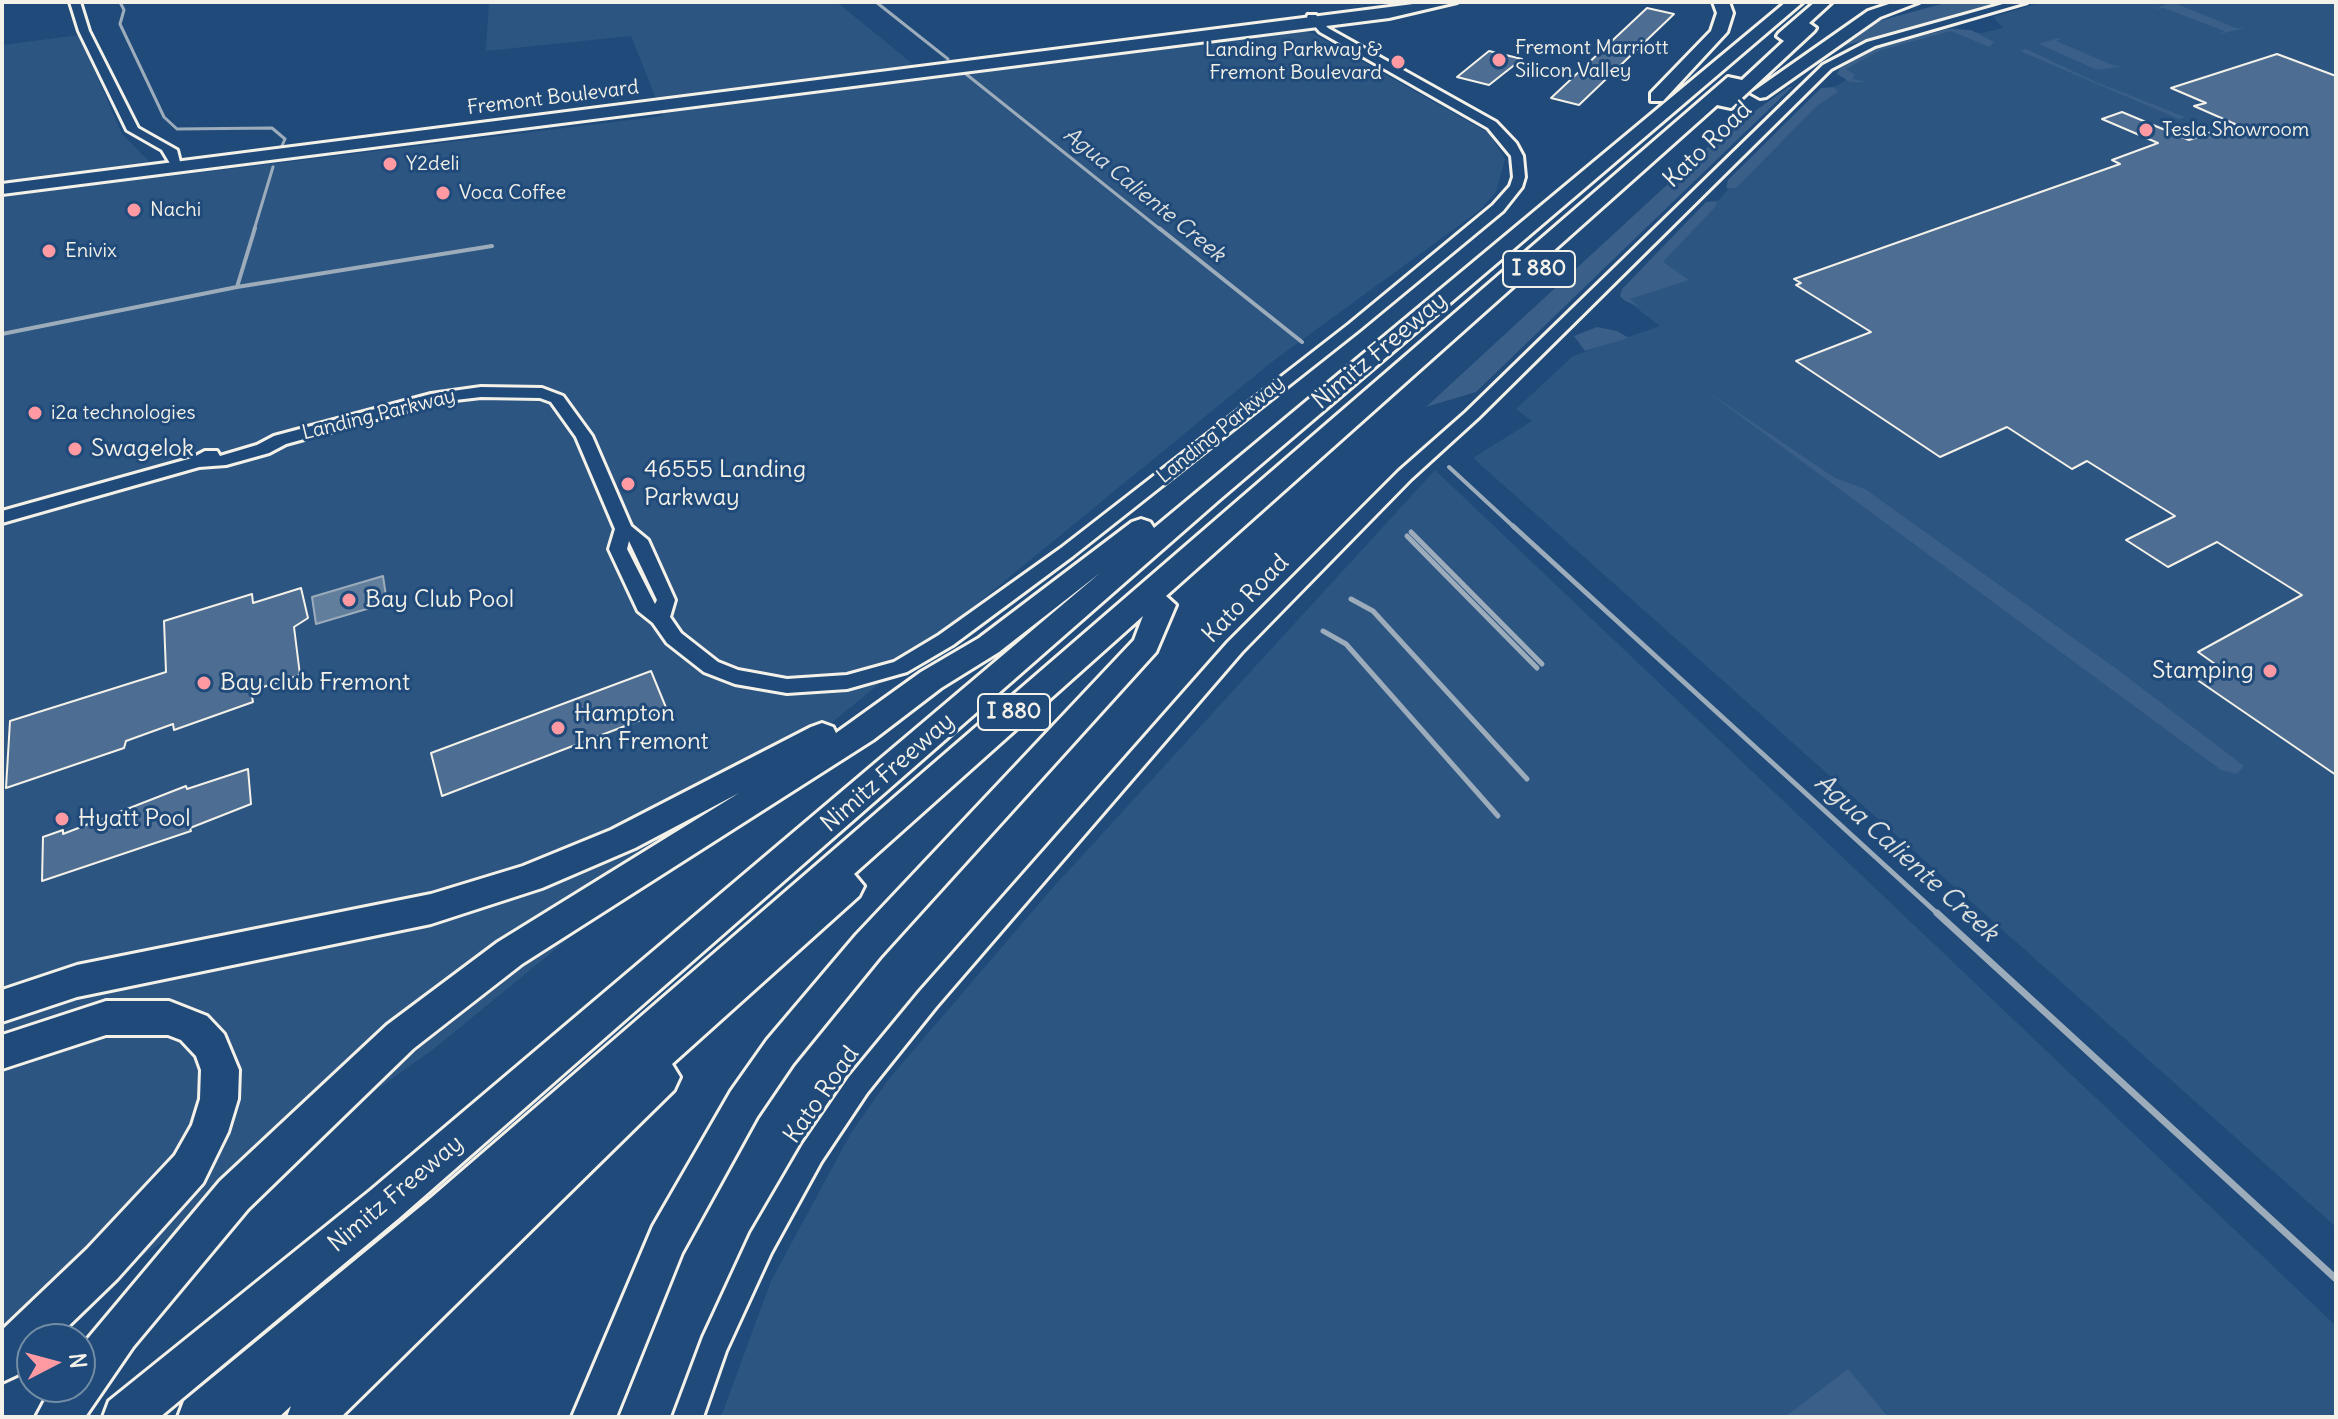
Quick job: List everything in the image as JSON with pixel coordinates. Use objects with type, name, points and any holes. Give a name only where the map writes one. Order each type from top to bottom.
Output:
[{"type":"highway","points":[[1614,155],[1611,142],[1625,125],[1719,32],[1725,13],[1721,2]]},
{"type":"highway","name":"Nimitz Freeway","points":[[125,1417],[409,1184],[1210,494],[1795,2]]},
{"type":"highway","name":"I 880","points":[[200,1417],[445,1212],[1824,2]]},
{"type":"highway","name":"Nimitz Freeway","points":[[246,1417],[723,998],[1836,2]]},
{"type":"highway","points":[[1722,106],[1744,105],[1859,23],[1890,7],[1911,2]]},
{"type":"highway","points":[[2,1006],[77,981],[431,909],[530,878],[635,833],[931,680],[989,645],[1167,509],[1210,494]]},
{"type":"highway","points":[[594,1417],[667,1240],[721,1142],[780,1052],[868,946],[1146,645],[1162,605]]},
{"type":"highway","points":[[96,1364],[169,1269],[290,1138],[344,1086],[456,993],[556,923],[862,732],[931,680]]},
{"type":"highway","points":[[309,1417],[670,1068],[723,998]]},
{"type":"highway","points":[[2,1052],[64,1029],[106,1018],[169,1018],[194,1028],[211,1046],[220,1070],[219,1099],[209,1132],[189,1169],[102,1264],[2,1360]]},
{"type":"main road","name":"Fremont Boulevard","points":[[1315,20],[1421,2]]},
{"type":"main road","name":"Fremont Boulevard","points":[[7,188],[1450,2]]},
{"type":"main road","points":[[2,208],[57,182]]},
{"type":"main road","points":[[2,208],[7,188]]},
{"type":"street","points":[[75,2],[84,31],[133,130],[166,147],[173,153],[178,167]]},
{"type":"street","name":"Kato Road","points":[[688,1417],[713,1347],[761,1243],[812,1153],[858,1085],[928,999],[1225,658],[1405,475],[1478,409],[1827,67],[1871,44],[2022,2]]},
{"type":"street","name":"Landing Parkway","points":[[2,517],[198,462],[220,461],[263,449],[280,440],[437,397],[499,391],[527,394],[529,402],[567,415],[584,436],[624,529],[618,549],[645,606],[660,618],[693,656],[735,677],[761,684],[787,686],[847,682],[876,675],[922,656],[1104,525],[1354,327],[1509,197],[1516,187],[1520,166],[1504,135],[1471,112],[1354,48],[1315,20]]},
{"type":"shaded area","points":[[489,2],[837,2],[931,79],[1294,30],[1312,33],[1489,133],[1505,159],[1496,192],[1479,211],[1273,361],[435,1048],[48,1323],[16,1323],[16,1346],[2,1356],[2,45],[79,35],[122,134],[164,177],[663,116],[631,36],[486,51]]},
{"type":"shaded area","points":[[1949,2],[2002,2],[1844,46],[1879,21]]},
{"type":"shaded area","points":[[2043,2],[2336,2],[2336,1227],[1473,458],[1532,421],[1516,409],[1573,356],[1660,326],[1626,300],[1817,93],[1824,93],[1853,76],[1839,69],[1875,49],[1952,28],[1982,33],[2003,28],[1993,17]]},
{"type":"shaded area","points":[[2172,2],[2236,28],[2245,28],[2220,34],[2224,31],[2164,8],[2155,9]]},
{"type":"shaded area","points":[[1947,29],[1971,30],[1994,42],[1989,47],[1951,31],[1881,50],[1846,69],[1855,75],[1852,79],[1867,82],[1850,82],[1837,74],[1839,69],[1875,49]]},
{"type":"shaded area","points":[[2062,39],[2056,41],[2115,66],[2125,66],[2097,70],[2039,44]]},
{"type":"shaded area","points":[[2026,49],[2096,82],[2185,117],[2179,119],[2020,51]]},
{"type":"shaded area","points":[[1792,87],[1476,392],[1426,407],[1721,135]]},
{"type":"shaded area","points":[[1834,87],[1838,92],[1818,105],[1736,188],[1726,188],[1728,180],[1821,88]]},
{"type":"shaded area","points":[[1717,201],[1715,207],[1663,262],[1689,280],[1630,299],[1638,306],[1625,301],[1620,296],[1622,289],[1706,202]]},
{"type":"shaded area","points":[[1597,327],[1617,331],[1629,338],[1585,351],[1574,336]]},
{"type":"shaded area","points":[[1705,390],[1835,478],[1865,489],[2118,670],[2244,766],[2237,774],[2221,770]]},
{"type":"shaded area","points":[[1435,470],[2336,1326],[2336,1417],[721,1417],[771,1281],[851,1133],[888,1080],[1049,892]]},
{"type":"shaded area","name":"Bay Club Pool","points":[[383,576],[387,603],[316,624],[312,597]]},
{"type":"shaded area","points":[[1848,1369],[1888,1417],[1785,1417]]},
{"type":"building","points":[[1647,8],[1674,14],[1579,105],[1551,98]]},
{"type":"building","points":[[1489,51],[1522,59],[1489,85],[1457,77]]},
{"type":"building","points":[[2277,54],[2336,76],[2336,775],[2193,677],[2215,664],[2198,652],[2302,595],[2217,542],[2168,567],[2126,540],[2175,516],[2087,461],[2072,469],[2007,427],[1940,457],[1796,361],[1871,332],[1796,285],[1801,283],[1794,279],[2120,164],[2112,160],[2158,143],[2102,119],[2122,112],[2189,140],[2235,124],[2194,106],[2206,103],[2171,88]]},
{"type":"building","name":"Bay club Fremont","points":[[301,588],[308,618],[294,627],[300,675],[251,691],[253,702],[174,730],[173,724],[126,741],[124,748],[6,788],[10,721],[166,672],[164,621],[252,594],[253,603]]},
{"type":"building","name":"Hampton Inn Fremont","points":[[651,671],[667,710],[442,796],[431,753]]},
{"type":"building","points":[[248,769],[251,804],[190,828],[191,831],[42,881],[43,837],[63,830],[63,834],[186,786],[187,789]]},
{"type":"waterway","points":[[120,2],[124,10],[120,24],[164,117],[177,129],[272,128],[285,139],[281,148]]},
{"type":"waterway","name":"Agua Caliente Creek","points":[[876,2],[948,59]]},
{"type":"waterway","name":"Agua Caliente Creek","points":[[966,74],[1161,230]]},
{"type":"waterway","points":[[254,230],[273,167]]},
{"type":"waterway","points":[[237,287],[255,228]]},
{"type":"waterway","name":"Agua Caliente Creek","points":[[1159,228],[1302,342]]},
{"type":"waterway","points":[[237,287],[492,246]]},
{"type":"waterway","points":[[2,334],[237,287]]},
{"type":"waterway","name":"Agua Caliente Creek","points":[[1449,467],[1515,528]]},
{"type":"waterway","name":"Agua Caliente Creek","points":[[1513,526],[1939,915]]},
{"type":"waterway","points":[[1411,532],[1542,664]]},
{"type":"waterway","points":[[1407,536],[1537,668]]},
{"type":"waterway","points":[[1351,599],[1373,611],[1527,779]]},
{"type":"waterway","points":[[1323,631],[1346,644],[1498,816]]},
{"type":"waterway","name":"Agua Caliente Creek","points":[[1937,913],[2336,1279]]},
{"type":"place","name":"Fremont Marriott Silicon Valley","points":[[1499,60]]},
{"type":"place","name":"Landing Parkway & Fremont Boulevard","points":[[1398,62]]},
{"type":"place","name":"Tesla Showroom","points":[[2146,130]]},
{"type":"place","name":"Y2deli","points":[[390,164]]},
{"type":"place","name":"Voca Coffee","points":[[443,193]]},
{"type":"place","name":"Nachi","points":[[134,210]]},
{"type":"place","name":"Enivix","points":[[49,251]]},
{"type":"place","name":"i2a technologies","points":[[35,413]]},
{"type":"place","name":"Swagelok","points":[[75,449]]},
{"type":"place","name":"46555 Landing Parkway","points":[[628,484]]},
{"type":"place","name":"Bay Club Pool","points":[[349,600]]},
{"type":"place","name":"Stamping","points":[[2270,671]]},
{"type":"place","name":"Bay club Fremont","points":[[204,683]]},
{"type":"place","name":"Hampton Inn Fremont","points":[[558,728]]},
{"type":"place","name":"Hyatt Pool","points":[[62,819]]}]
